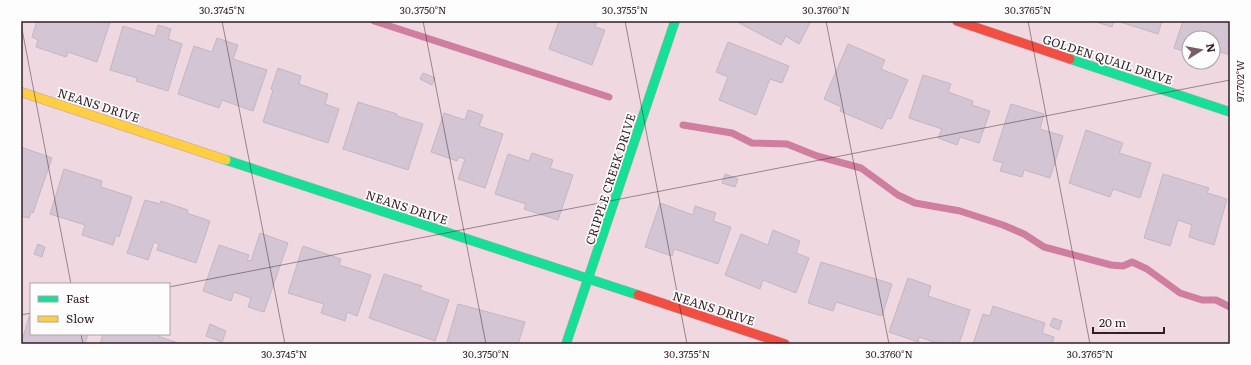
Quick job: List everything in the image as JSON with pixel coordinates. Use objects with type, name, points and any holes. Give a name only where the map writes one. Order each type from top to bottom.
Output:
[{"type":"street","name":"CRIPPLE CREEK DRIVE","points":[[566,344],[675,21]]},
{"type":"street","name":"GOLDEN QUAIL DRIVE","points":[[957,21],[1230,112]]},
{"type":"street","name":"NEANS DRIVE","points":[[21,92],[785,344]]},
{"type":"building","points":[[37,21],[110,22],[97,62],[68,52],[66,57],[36,47],[38,40],[32,37]]},
{"type":"building","points":[[559,21],[597,21],[595,27],[605,30],[592,65],[549,49]]},
{"type":"building","points":[[740,21],[811,21],[799,44],[786,36],[781,45],[739,23]]},
{"type":"building","points":[[1093,21],[1114,21],[1112,27]]},
{"type":"building","points":[[1117,21],[1162,21],[1158,34]]},
{"type":"building","points":[[1183,21],[1230,21],[1230,55],[1221,52],[1221,30],[1181,30],[1181,50],[1174,48]]},
{"type":"building","points":[[158,25],[171,29],[168,39],[182,44],[168,91],[136,81],[137,78],[110,70],[123,26],[155,36]]},
{"type":"building","points":[[217,38],[238,45],[233,59],[267,70],[253,111],[222,100],[219,108],[178,94],[194,46],[212,52]]},
{"type":"building","points":[[728,42],[789,66],[782,83],[770,79],[756,115],[719,100],[728,77],[716,72]]},
{"type":"building","points":[[848,44],[885,60],[881,69],[908,80],[891,119],[887,118],[882,129],[840,111],[841,107],[824,99]]},
{"type":"building","points":[[278,68],[301,76],[299,84],[328,94],[325,104],[339,109],[328,143],[263,122]]},
{"type":"building","points":[[423,73],[435,78],[432,85],[420,79]]},
{"type":"building","points":[[923,75],[951,84],[948,92],[973,101],[972,105],[990,111],[979,143],[960,137],[957,145],[938,138],[942,129],[909,118]]},
{"type":"building","points":[[358,102],[423,124],[408,170],[343,149]]},
{"type":"building","points":[[1011,104],[1044,114],[1040,129],[1063,136],[1050,178],[1024,170],[1022,177],[1000,171],[1003,163],[993,160]]},
{"type":"building","points":[[468,110],[483,115],[479,126],[503,134],[485,188],[458,179],[465,159],[459,157],[457,161],[431,152],[444,113],[465,120]]},
{"type":"building","points":[[1086,130],[1123,143],[1119,153],[1151,163],[1140,198],[1113,189],[1110,197],[1069,183]]},
{"type":"building","points":[[21,147],[52,158],[33,213],[31,212],[29,218],[21,216]]},
{"type":"building","points":[[532,153],[553,160],[550,168],[573,175],[558,220],[524,209],[526,204],[495,194],[508,154],[529,161]]},
{"type":"building","points":[[64,169],[102,181],[101,187],[132,197],[119,237],[116,235],[113,245],[82,235],[85,225],[50,214]]},
{"type":"building","points":[[725,174],[738,179],[735,187],[722,183]]},
{"type":"building","points":[[1163,174],[1209,188],[1207,193],[1227,199],[1214,245],[1189,237],[1192,225],[1178,220],[1170,246],[1144,238]]},
{"type":"building","points":[[145,200],[160,204],[161,201],[188,210],[187,213],[210,221],[196,263],[157,250],[159,244],[154,242],[148,260],[127,253]]},
{"type":"building","points":[[660,203],[693,215],[695,206],[716,213],[713,221],[731,227],[718,264],[674,249],[672,256],[645,247]]},
{"type":"building","points":[[773,230],[800,241],[796,253],[809,258],[796,293],[763,280],[760,289],[725,275],[741,234],[768,245]]},
{"type":"building","points":[[260,233],[288,243],[264,312],[248,307],[251,298],[234,292],[231,301],[203,291],[219,245],[249,255],[247,260],[251,261]]},
{"type":"building","points":[[38,244],[45,247],[42,257],[34,254]]},
{"type":"building","points":[[303,246],[341,259],[339,265],[371,275],[357,316],[347,312],[345,321],[321,313],[324,304],[288,293]]},
{"type":"building","points":[[821,262],[892,284],[882,316],[836,302],[833,311],[808,303]]},
{"type":"building","points":[[384,274],[422,286],[420,290],[449,300],[435,341],[369,318]]},
{"type":"building","points":[[908,278],[931,286],[928,296],[970,310],[959,344],[940,344],[919,337],[918,342],[889,332]]},
{"type":"building","points":[[458,304],[525,322],[518,344],[454,344],[447,342]]},
{"type":"building","points":[[993,306],[1045,323],[1042,333],[1054,337],[1052,344],[973,344],[983,314],[990,316]]},
{"type":"building","points":[[30,313],[30,335],[88,335],[85,344],[21,344]]},
{"type":"building","points":[[1053,318],[1062,321],[1059,330],[1050,326]]},
{"type":"building","points":[[210,324],[226,331],[222,342],[206,336]]},
{"type":"building","points":[[103,335],[158,335],[178,343],[100,344]]},
{"type":"waterway","points":[[374,21],[609,97]]},
{"type":"waterway","points":[[683,125],[732,133],[752,143],[787,144],[817,156],[861,168],[898,195],[915,203],[960,211],[1003,225],[1024,234],[1044,247],[1111,265],[1123,266],[1132,262],[1147,269],[1180,293],[1202,300],[1216,300],[1230,307]]},
{"type":"traffic: fast","points":[[566,344],[675,21]]},
{"type":"traffic: fast","points":[[1070,59],[1230,112]]},
{"type":"traffic: fast","points":[[226,160],[638,295]]},
{"type":"traffic: slow","points":[[21,92],[226,160]]},
{"type":"traffic: jam","points":[[957,21],[1070,59]]},
{"type":"traffic: jam","points":[[638,295],[785,344]]}]
